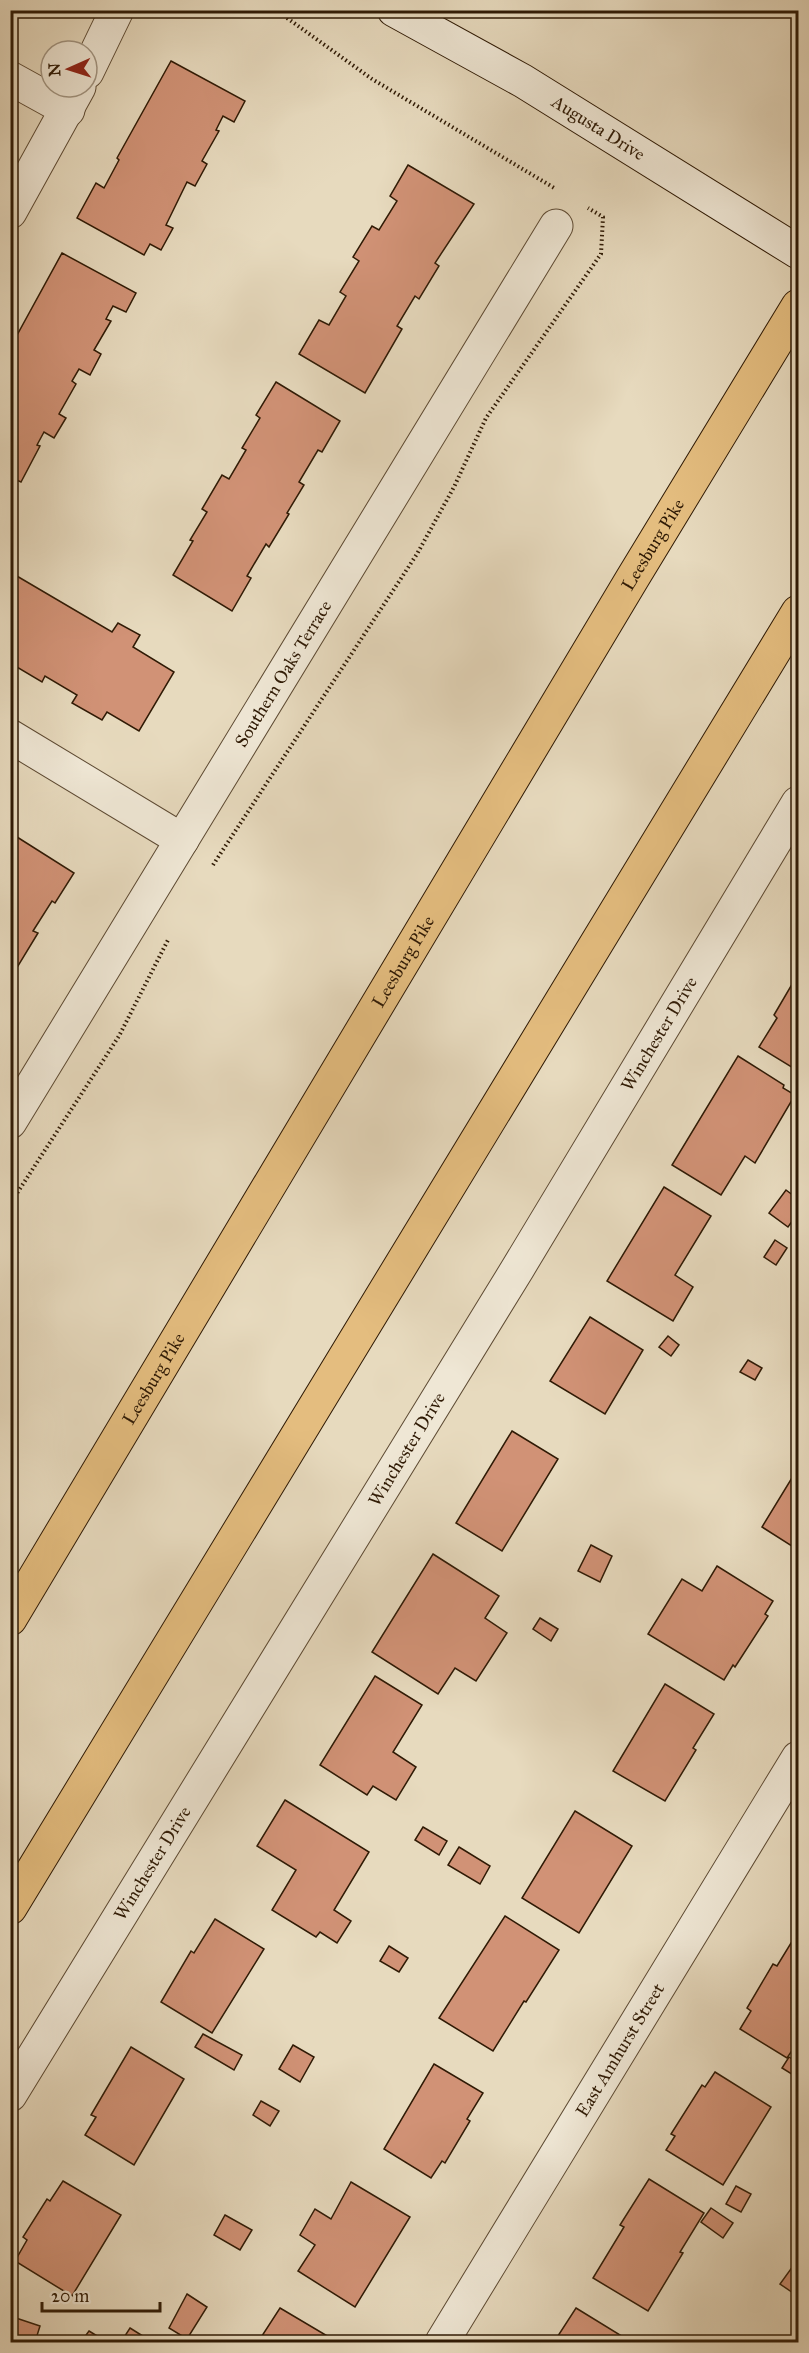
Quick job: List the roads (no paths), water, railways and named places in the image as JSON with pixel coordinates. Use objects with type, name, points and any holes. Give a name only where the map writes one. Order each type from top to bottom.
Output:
[{"type":"highway","name":"Leesburg Pike","points":[[10,1619],[632,579],[798,306]]},
{"type":"highway","points":[[10,1908],[798,612]]},
{"type":"street","points":[[99,47],[117,10]]},
{"type":"street","name":"Augusta Drive","points":[[394,10],[523,81],[798,252]]},
{"type":"street","points":[[10,78],[39,87]]},
{"type":"street","points":[[10,212],[73,99]]},
{"type":"street","name":"Southern Oaks Terrace","points":[[10,1122],[556,226]]},
{"type":"street","points":[[10,736],[182,840]]},
{"type":"street","name":"Winchester Drive","points":[[10,2095],[524,1258],[798,803]]},
{"type":"street","name":"East Amhurst Street","points":[[442,2343],[798,1758]]}]
